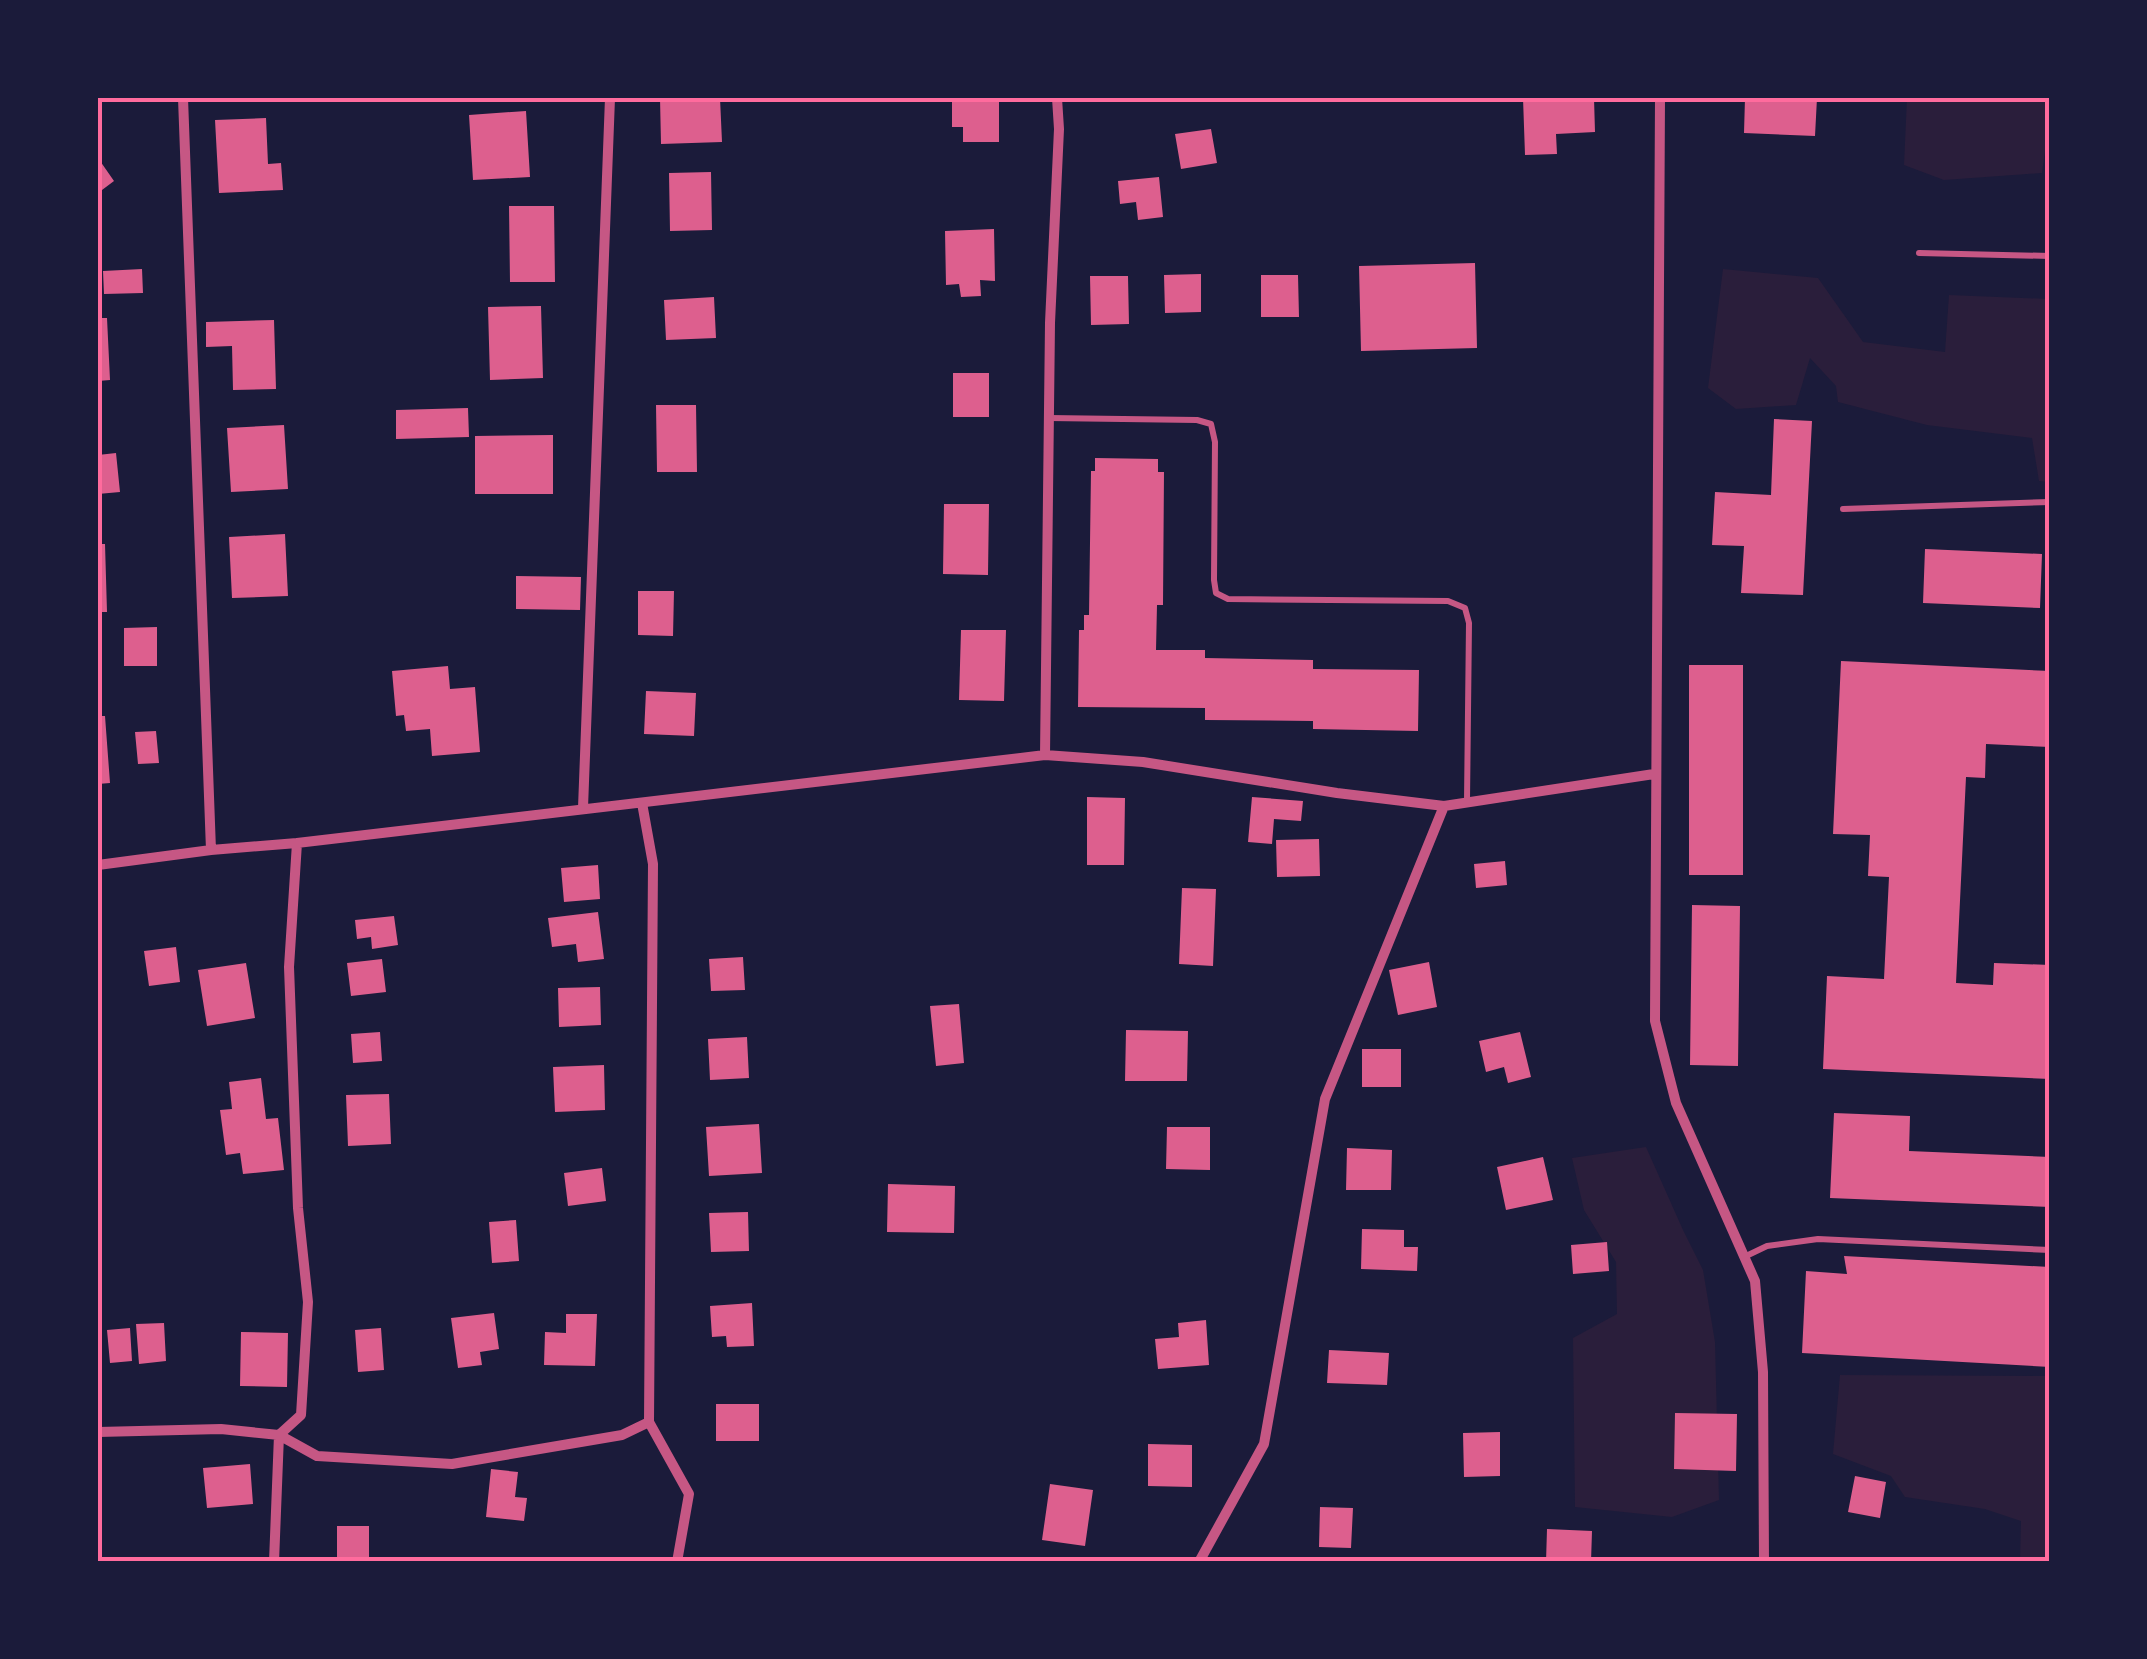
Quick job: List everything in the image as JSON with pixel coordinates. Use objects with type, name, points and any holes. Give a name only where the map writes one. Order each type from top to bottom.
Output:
[{"type":"street","points":[[183,98],[210,850]]},
{"type":"street","points":[[583,808],[610,98]]},
{"type":"street","points":[[1044,754],[1050,323],[1059,128],[1056,98]]},
{"type":"street","points":[[1660,98],[1655,1021],[1676,1103],[1755,1281],[1764,1372],[1764,1562]]},
{"type":"street","points":[[98,865],[1044,754],[1144,762],[1337,794],[1444,806],[1654,774]]},
{"type":"street","points":[[642,803],[652,864],[649,1422],[689,1494],[678,1562]]},
{"type":"street","points":[[1199,1562],[1264,1444],[1325,1099],[1444,806]]},
{"type":"street","points":[[274,1562],[278,1435],[301,1415],[308,1302],[298,1208],[289,966],[297,843]]},
{"type":"street","points":[[98,1432],[221,1429],[278,1435],[317,1456],[452,1464],[622,1435],[649,1422]]},
{"type":"lane","points":[[1919,254],[2050,256]]},
{"type":"lane","points":[[1049,418],[1198,420],[1211,424],[1215,442],[1214,580],[1216,592],[1228,599],[1448,601],[1465,608],[1467,802]]},
{"type":"lane","points":[[1843,510],[2050,502]]},
{"type":"lane","points":[[1744,1257],[1767,1246],[1818,1239],[2050,1250]]},
{"type":"shaded area","points":[[1907,98],[2049,98],[2042,173],[1944,180],[1904,165]]},
{"type":"shaded area","points":[[1723,269],[1818,278],[1863,342],[1945,352],[1949,295],[2049,299],[2049,482],[2039,481],[2032,438],[1927,425],[1838,402],[1836,386],[1810,358],[1796,405],[1736,409],[1708,388]]},
{"type":"shaded area","points":[[1646,1147],[1703,1270],[1715,1342],[1719,1500],[1672,1517],[1575,1507],[1573,1338],[1617,1314],[1616,1262],[1584,1210],[1572,1158]]},
{"type":"shaded area","points":[[1840,1375],[2049,1376],[2049,1561],[2020,1561],[2021,1521],[1985,1509],[1905,1497],[1891,1476],[1833,1454]]},
{"type":"building","points":[[660,98],[720,98],[722,142],[661,144]]},
{"type":"building","points":[[952,98],[999,98],[999,142],[963,142],[963,127],[952,127]]},
{"type":"building","points":[[1523,98],[1594,98],[1595,132],[1556,134],[1557,154],[1525,155]]},
{"type":"building","points":[[1745,98],[1817,98],[1815,136],[1744,133]]},
{"type":"building","points":[[526,111],[530,177],[473,180],[469,115]]},
{"type":"building","points":[[266,118],[268,164],[281,163],[283,190],[219,193],[215,120]]},
{"type":"building","points":[[1211,129],[1217,163],[1181,169],[1175,134]]},
{"type":"building","points":[[98,158],[114,181],[98,193]]},
{"type":"building","points":[[711,172],[712,230],[670,231],[669,173]]},
{"type":"building","points":[[1159,177],[1163,217],[1138,220],[1136,202],[1120,204],[1118,181]]},
{"type":"building","points":[[509,206],[554,206],[555,282],[510,282]]},
{"type":"building","points":[[994,229],[995,281],[980,280],[981,296],[961,297],[959,284],[946,285],[945,231]]},
{"type":"building","points":[[1475,263],[1477,348],[1361,351],[1359,266]]},
{"type":"building","points":[[142,269],[143,293],[104,294],[103,271]]},
{"type":"building","points":[[1201,274],[1201,312],[1165,313],[1164,275]]},
{"type":"building","points":[[1261,275],[1298,275],[1299,317],[1261,317]]},
{"type":"building","points":[[1090,276],[1128,276],[1129,324],[1091,325]]},
{"type":"building","points":[[714,297],[716,338],[666,340],[664,300]]},
{"type":"building","points":[[541,306],[543,378],[490,380],[488,307]]},
{"type":"building","points":[[98,318],[107,318],[110,380],[98,381]]},
{"type":"building","points":[[274,320],[276,389],[233,390],[232,346],[206,347],[206,322]]},
{"type":"building","points":[[953,373],[989,373],[989,417],[953,417]]},
{"type":"building","points":[[656,405],[696,405],[697,472],[657,472]]},
{"type":"building","points":[[468,408],[469,437],[396,439],[396,410]]},
{"type":"building","points":[[1774,419],[1812,421],[1803,595],[1741,593],[1744,546],[1712,545],[1715,492],[1771,495]]},
{"type":"building","points":[[284,425],[288,489],[231,492],[227,428]]},
{"type":"building","points":[[553,435],[553,494],[475,494],[475,436]]},
{"type":"building","points":[[116,453],[120,492],[98,494],[98,455]]},
{"type":"building","points":[[1095,458],[1158,459],[1158,472],[1164,472],[1163,605],[1157,605],[1156,650],[1205,650],[1205,658],[1313,660],[1313,669],[1419,670],[1418,731],[1313,729],[1313,721],[1205,720],[1205,708],[1078,707],[1079,630],[1084,630],[1084,615],[1089,615],[1091,471],[1095,471]]},
{"type":"building","points":[[944,504],[989,504],[988,575],[943,574]]},
{"type":"building","points":[[285,534],[288,596],[232,598],[229,537]]},
{"type":"building","points":[[98,544],[105,544],[107,612],[98,612]]},
{"type":"building","points":[[1925,549],[2042,554],[2040,608],[1923,603]]},
{"type":"building","points":[[516,576],[581,577],[580,610],[516,609]]},
{"type":"building","points":[[638,591],[674,591],[673,636],[638,635]]},
{"type":"building","points":[[157,627],[157,666],[124,666],[124,628]]},
{"type":"building","points":[[961,630],[1006,630],[1004,701],[959,700]]},
{"type":"building","points":[[1841,661],[2050,671],[2050,747],[1986,744],[1985,778],[1966,777],[1956,983],[1993,985],[1994,963],[2050,965],[2050,1079],[1823,1069],[1827,976],[1884,979],[1889,877],[1868,876],[1870,835],[1833,834]]},
{"type":"building","points":[[1689,665],[1743,665],[1743,875],[1689,875]]},
{"type":"building","points":[[448,666],[450,689],[475,687],[480,752],[432,756],[430,729],[406,731],[404,715],[396,716],[392,671]]},
{"type":"building","points":[[646,691],[696,693],[694,736],[644,734]]},
{"type":"building","points":[[98,716],[105,716],[110,783],[98,784]]},
{"type":"building","points":[[156,731],[159,763],[138,764],[135,732]]},
{"type":"building","points":[[1087,797],[1125,798],[1124,865],[1087,865]]},
{"type":"building","points":[[1252,797],[1303,801],[1301,821],[1274,819],[1272,844],[1248,842]]},
{"type":"building","points":[[1319,839],[1320,876],[1277,877],[1276,840]]},
{"type":"building","points":[[1505,861],[1507,885],[1476,888],[1474,864]]},
{"type":"building","points":[[598,865],[600,899],[564,902],[561,868]]},
{"type":"building","points":[[1182,888],[1216,889],[1213,966],[1179,964]]},
{"type":"building","points":[[1692,905],[1740,906],[1738,1066],[1690,1065]]},
{"type":"building","points":[[598,912],[604,959],[578,962],[576,944],[552,947],[548,918]]},
{"type":"building","points":[[394,916],[398,945],[372,949],[371,937],[357,939],[355,920]]},
{"type":"building","points":[[176,947],[180,982],[149,986],[144,951]]},
{"type":"building","points":[[743,957],[745,990],[711,991],[709,959]]},
{"type":"building","points":[[382,959],[386,992],[351,996],[347,963]]},
{"type":"building","points":[[1429,962],[1437,1007],[1398,1015],[1389,970]]},
{"type":"building","points":[[246,963],[255,1018],[207,1026],[198,970]]},
{"type":"building","points":[[600,987],[601,1025],[559,1027],[558,988]]},
{"type":"building","points":[[959,1004],[964,1063],[936,1066],[930,1006]]},
{"type":"building","points":[[1126,1030],[1188,1031],[1187,1081],[1125,1081]]},
{"type":"building","points":[[380,1032],[382,1061],[353,1063],[351,1034]]},
{"type":"building","points":[[1520,1032],[1531,1077],[1508,1083],[1504,1067],[1486,1072],[1479,1041]]},
{"type":"building","points":[[747,1037],[749,1078],[710,1080],[708,1039]]},
{"type":"building","points":[[1362,1049],[1401,1049],[1401,1087],[1362,1087]]},
{"type":"building","points":[[604,1065],[605,1110],[555,1112],[553,1067]]},
{"type":"building","points":[[261,1078],[266,1119],[278,1118],[284,1170],[243,1174],[240,1153],[226,1155],[220,1110],[232,1109],[229,1082]]},
{"type":"building","points":[[389,1094],[391,1144],[348,1146],[346,1095]]},
{"type":"building","points":[[1834,1113],[1910,1116],[1909,1151],[2050,1157],[2050,1207],[1830,1198]]},
{"type":"building","points":[[759,1124],[762,1173],[709,1176],[706,1127]]},
{"type":"building","points":[[1167,1127],[1210,1127],[1210,1170],[1166,1169]]},
{"type":"building","points":[[1347,1148],[1392,1150],[1391,1190],[1346,1190]]},
{"type":"building","points":[[1543,1157],[1553,1200],[1506,1210],[1497,1167]]},
{"type":"building","points":[[602,1168],[606,1201],[568,1206],[564,1173]]},
{"type":"building","points":[[888,1184],[955,1186],[954,1233],[887,1232]]},
{"type":"building","points":[[748,1212],[749,1251],[711,1252],[709,1213]]},
{"type":"building","points":[[516,1220],[519,1261],[492,1263],[489,1222]]},
{"type":"building","points":[[1362,1229],[1404,1230],[1404,1247],[1418,1247],[1417,1271],[1361,1269]]},
{"type":"building","points":[[1607,1242],[1609,1271],[1573,1274],[1571,1245]]},
{"type":"building","points":[[1844,1256],[2050,1267],[2050,1367],[1802,1353],[1806,1271],[1847,1274]]},
{"type":"building","points":[[752,1303],[754,1346],[727,1347],[726,1336],[712,1337],[710,1306]]},
{"type":"building","points":[[494,1313],[499,1349],[480,1352],[482,1365],[458,1368],[451,1318]]},
{"type":"building","points":[[566,1314],[597,1314],[595,1366],[544,1365],[545,1332],[566,1333]]},
{"type":"building","points":[[1206,1320],[1209,1365],[1158,1369],[1155,1339],[1179,1337],[1178,1323]]},
{"type":"building","points":[[164,1323],[166,1361],[139,1364],[136,1324]]},
{"type":"building","points":[[130,1328],[132,1361],[110,1363],[107,1330]]},
{"type":"building","points":[[381,1328],[384,1370],[358,1372],[355,1330]]},
{"type":"building","points":[[241,1332],[288,1333],[287,1387],[240,1386]]},
{"type":"building","points":[[1329,1350],[1389,1353],[1387,1385],[1327,1383]]},
{"type":"building","points":[[716,1404],[759,1404],[759,1441],[716,1441]]},
{"type":"building","points":[[1675,1413],[1737,1414],[1736,1471],[1674,1469]]},
{"type":"building","points":[[1500,1432],[1500,1476],[1464,1477],[1463,1433]]},
{"type":"building","points":[[1148,1444],[1192,1445],[1192,1487],[1148,1486]]},
{"type":"building","points":[[250,1464],[253,1504],[207,1508],[203,1468]]},
{"type":"building","points":[[491,1469],[518,1472],[515,1497],[527,1498],[524,1521],[486,1517]]},
{"type":"building","points":[[1855,1476],[1886,1482],[1880,1518],[1848,1512]]},
{"type":"building","points":[[1050,1484],[1093,1490],[1085,1546],[1042,1540]]},
{"type":"building","points":[[1320,1507],[1353,1508],[1351,1548],[1319,1547]]},
{"type":"building","points":[[337,1526],[369,1526],[369,1559],[337,1559]]},
{"type":"building","points":[[1547,1529],[1592,1531],[1591,1562],[1546,1562]]}]
